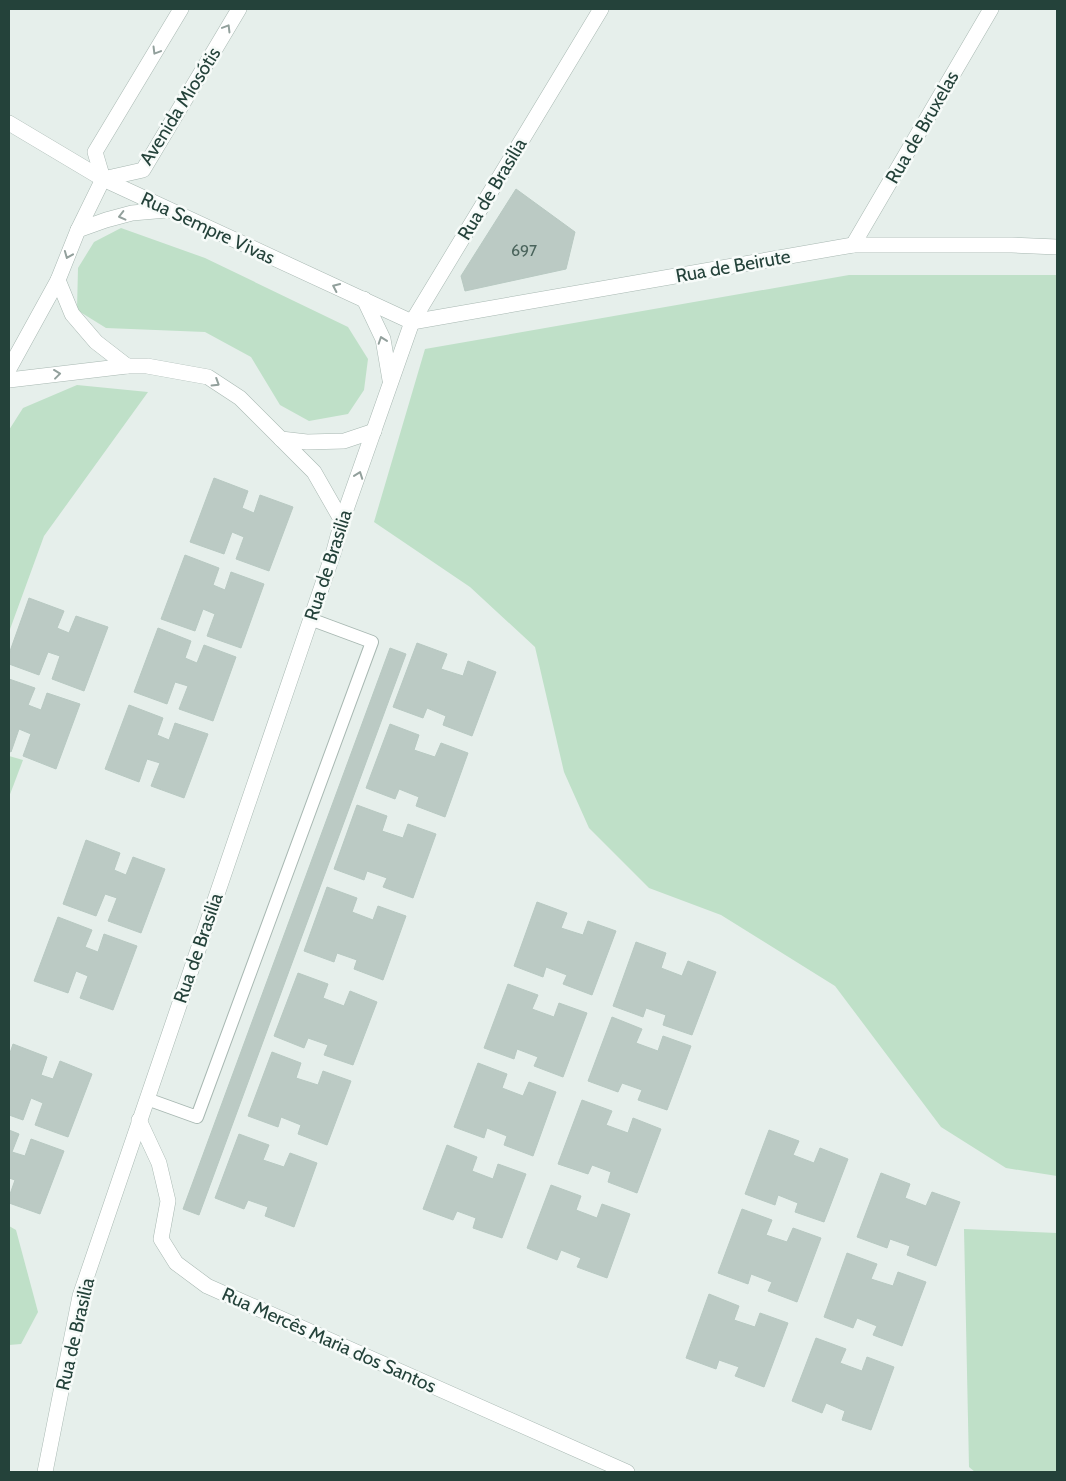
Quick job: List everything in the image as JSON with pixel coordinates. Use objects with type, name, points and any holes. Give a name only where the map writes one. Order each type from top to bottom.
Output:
[{"type":"street","points":[[9,369],[58,280],[78,230],[103,179],[95,152],[181,9]]},
{"type":"street","name":"Avenida Miosótis","points":[[103,179],[143,170],[239,9]]},
{"type":"street","name":"Rua de Brasilia","points":[[45,1472],[80,1296],[342,521],[412,322],[601,9]]},
{"type":"street","name":"Rua de Bruxelas","points":[[853,245],[991,9]]},
{"type":"street","name":"Rua Sempre Vivas","points":[[9,123],[103,179],[412,322]]},
{"type":"street","points":[[78,230],[132,213],[168,210]]},
{"type":"street","name":"Rua de Beirute","points":[[412,322],[853,245],[1012,245],[1057,247]]},
{"type":"street","points":[[58,280],[72,314],[96,342],[127,366]]},
{"type":"street","points":[[364,299],[383,339],[391,384]]},
{"type":"street","points":[[9,380],[127,366],[147,366],[208,377],[240,398],[314,472],[342,521]]},
{"type":"street","points":[[281,439],[307,442],[344,441],[374,431]]},
{"type":"street","name":"Rua Mercês Maria dos Santos","points":[[139,1120],[159,1163],[168,1201],[160,1239],[176,1263],[207,1286],[627,1472]]},
{"type":"lane","points":[[146,1098],[197,1117],[372,642],[310,619]]},
{"type":"green space","points":[[121,228],[205,258],[348,327],[368,359],[364,390],[348,414],[309,421],[280,405],[251,357],[205,332],[106,328],[77,310],[78,268],[94,242]]},
{"type":"green space","points":[[849,275],[1057,275],[1057,1176],[1006,1168],[941,1127],[835,986],[721,915],[649,888],[589,828],[564,772],[535,647],[470,587],[374,522],[425,349]]},
{"type":"green space","points":[[77,385],[148,392],[44,536],[9,632],[9,430],[23,408]]},
{"type":"green space","points":[[9,756],[23,760],[9,797]]},
{"type":"green space","points":[[9,1226],[16,1230],[38,1312],[21,1344],[9,1345]]},
{"type":"green space","points":[[964,1229],[1057,1233],[1057,1472],[975,1472],[969,1467]]},
{"type":"building","points":[[516,189],[575,232],[566,269],[465,291],[461,276]]},
{"type":"building","points":[[214,478],[248,491],[242,508],[254,513],[260,495],[293,507],[269,571],[236,559],[244,537],[232,532],[224,554],[190,542]]},
{"type":"building","points":[[185,555],[219,568],[213,585],[225,590],[231,572],[264,584],[241,648],[207,636],[215,614],[203,609],[195,631],[161,619]]},
{"type":"building","points":[[29,598],[64,611],[57,628],[69,633],[76,616],[108,627],[84,691],[52,679],[60,656],[48,652],[39,675],[9,664],[9,654]]},
{"type":"building","points":[[158,628],[191,641],[185,658],[197,663],[204,645],[236,657],[213,721],[179,709],[188,686],[175,682],[167,704],[134,692]]},
{"type":"building","points":[[417,643],[447,654],[441,669],[463,676],[468,661],[496,672],[472,736],[443,725],[446,716],[427,708],[423,718],[393,707]]},
{"type":"building","points":[[390,648],[406,654],[199,1215],[183,1209]]},
{"type":"building","points":[[9,679],[35,688],[28,705],[41,710],[47,693],[80,704],[56,769],[23,756],[31,734],[19,729],[11,752],[9,751]]},
{"type":"building","points":[[129,705],[163,718],[157,735],[169,740],[175,723],[208,734],[184,798],[151,786],[160,763],[147,759],[139,782],[105,769]]},
{"type":"building","points":[[390,724],[419,735],[414,750],[435,757],[441,743],[468,753],[445,817],[416,806],[419,797],[399,789],[395,799],[366,788]]},
{"type":"building","points":[[357,805],[387,816],[382,831],[403,838],[408,824],[436,834],[413,898],[383,887],[387,878],[367,871],[364,880],[334,869]]},
{"type":"building","points":[[86,840],[120,853],[114,870],[126,875],[133,857],[165,869],[141,933],[108,921],[117,898],[105,894],[96,916],[63,904]]},
{"type":"building","points":[[327,887],[357,898],[352,912],[373,920],[378,906],[406,916],[383,980],[354,969],[357,960],[337,953],[334,962],[304,951]]},
{"type":"building","points":[[537,902],[567,913],[561,928],[583,935],[588,921],[616,931],[592,995],[563,984],[567,975],[546,967],[543,977],[514,966]]},
{"type":"building","points":[[58,917],[92,930],[85,947],[98,952],[104,934],[137,946],[113,1010],[80,998],[88,976],[76,971],[68,993],[34,981]]},
{"type":"building","points":[[636,942],[666,953],[661,968],[682,976],[688,961],[716,972],[692,1035],[663,1025],[666,1015],[646,1008],[643,1017],[613,1006]]},
{"type":"building","points":[[298,973],[328,984],[323,998],[344,1006],[350,991],[377,1002],[353,1065],[324,1055],[328,1045],[308,1038],[304,1048],[274,1036]]},
{"type":"building","points":[[508,984],[538,995],[532,1009],[554,1017],[559,1003],[587,1013],[563,1077],[534,1066],[538,1057],[517,1049],[514,1059],[484,1048]]},
{"type":"building","points":[[612,1017],[642,1029],[636,1043],[658,1051],[663,1036],[691,1046],[667,1110],[638,1100],[642,1090],[622,1083],[618,1092],[588,1081]]},
{"type":"building","points":[[13,1044],[47,1057],[41,1075],[53,1079],[60,1061],[92,1074],[68,1137],[35,1125],[43,1103],[31,1098],[23,1120],[9,1115],[9,1056]]},
{"type":"building","points":[[272,1052],[301,1063],[296,1078],[318,1085],[323,1071],[351,1081],[327,1145],[298,1134],[301,1125],[281,1117],[278,1127],[248,1116]]},
{"type":"building","points":[[478,1063],[507,1074],[502,1088],[523,1096],[529,1082],[556,1092],[533,1156],[504,1145],[507,1136],[487,1128],[484,1138],[454,1127]]},
{"type":"building","points":[[582,1100],[612,1111],[606,1125],[628,1133],[633,1118],[661,1129],[637,1193],[608,1182],[611,1172],[592,1165],[588,1174],[558,1164]]},
{"type":"building","points":[[9,1130],[19,1134],[12,1152],[25,1156],[31,1139],[64,1151],[40,1214],[9,1203],[9,1197],[15,1180],[9,1178]]},
{"type":"building","points":[[769,1130],[799,1141],[793,1155],[814,1163],[820,1148],[848,1159],[824,1222],[795,1212],[798,1203],[778,1195],[775,1205],[745,1194]]},
{"type":"building","points":[[239,1134],[269,1145],[263,1160],[284,1167],[290,1153],[317,1163],[294,1227],[265,1216],[268,1207],[248,1200],[244,1209],[215,1198]]},
{"type":"building","points":[[447,1145],[477,1157],[472,1171],[493,1179],[498,1164],[526,1174],[502,1238],[473,1228],[476,1218],[457,1211],[453,1220],[423,1209]]},
{"type":"building","points":[[881,1173],[910,1184],[905,1198],[926,1206],[932,1192],[960,1202],[936,1266],[907,1255],[910,1246],[890,1239],[887,1248],[857,1237]]},
{"type":"building","points":[[551,1185],[581,1196],[576,1210],[597,1218],[602,1204],[630,1214],[607,1278],[577,1267],[581,1258],[561,1250],[557,1260],[527,1248]]},
{"type":"building","points":[[742,1209],[772,1220],[766,1235],[787,1242],[793,1228],[821,1238],[797,1302],[768,1291],[772,1282],[751,1274],[748,1284],[718,1273]]},
{"type":"building","points":[[847,1253],[877,1264],[871,1279],[893,1286],[898,1272],[926,1282],[902,1346],[873,1335],[877,1326],[857,1318],[853,1328],[824,1317]]},
{"type":"building","points":[[709,1294],[739,1306],[734,1320],[755,1327],[760,1313],[788,1323],[764,1387],[735,1376],[739,1367],[719,1360],[716,1369],[686,1358]]},
{"type":"building","points":[[816,1338],[846,1349],[840,1363],[862,1371],[867,1357],[894,1367],[871,1430],[842,1420],[845,1411],[826,1403],[822,1413],[792,1401]]}]
